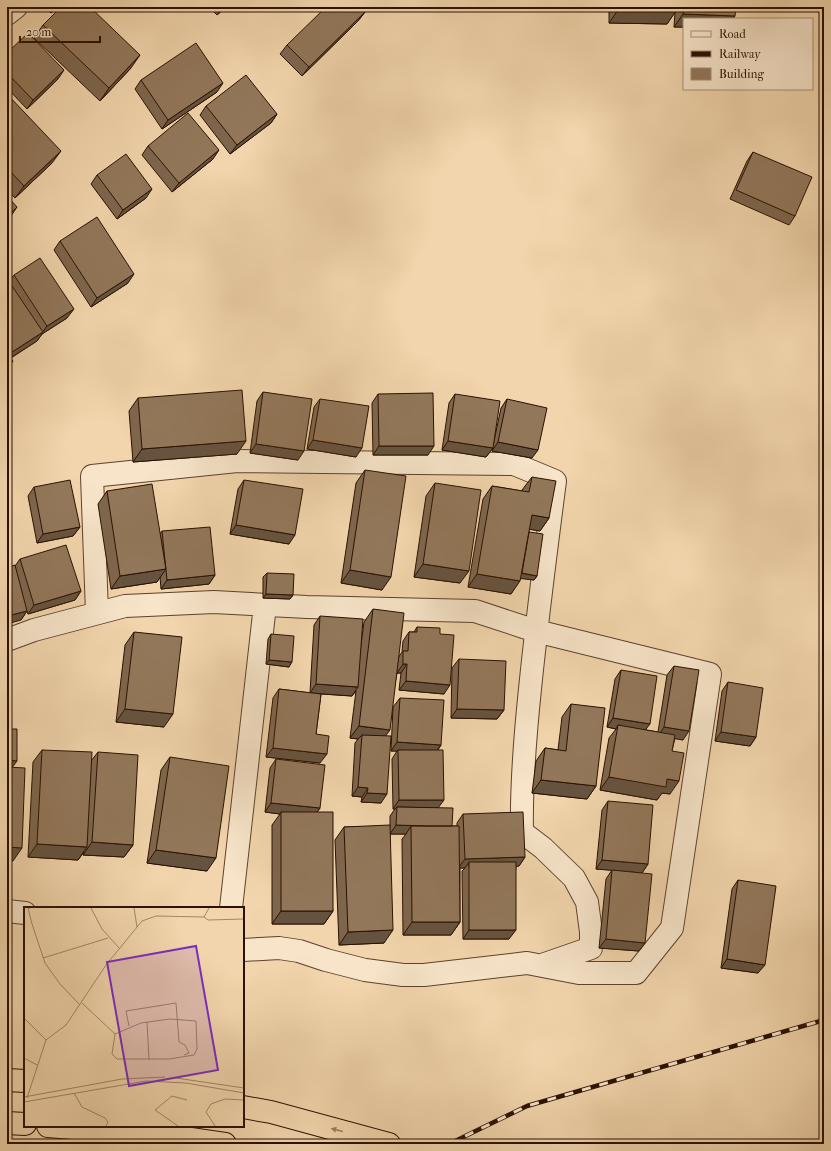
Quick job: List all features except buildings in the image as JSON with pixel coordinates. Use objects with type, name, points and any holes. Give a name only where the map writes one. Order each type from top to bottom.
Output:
[{"type":"highway","points":[[7,1080],[24,1081]]},
{"type":"highway","points":[[244,1107],[270,1112],[382,1142]]},
{"type":"highway","points":[[7,1123],[24,1124]]},
{"type":"highway","points":[[61,1127],[163,1135],[225,1144]]},
{"type":"street","points":[[7,14],[16,7]]},
{"type":"street","points":[[97,613],[92,476],[237,461],[514,464],[555,481],[526,725],[522,791],[522,832],[544,848],[574,878],[587,902],[591,932],[591,948],[540,965]]},
{"type":"street","points":[[7,640],[34,630],[132,605],[214,602],[307,607],[475,611],[536,631],[710,674],[672,928],[636,973],[579,973],[527,962],[424,975],[403,975],[365,970],[299,951],[279,948],[244,950]]},
{"type":"street","points":[[231,907],[265,605]]},
{"type":"street","points":[[7,911],[24,913]]},
{"type":"railway","points":[[449,1144],[527,1106],[824,1020]]}]
